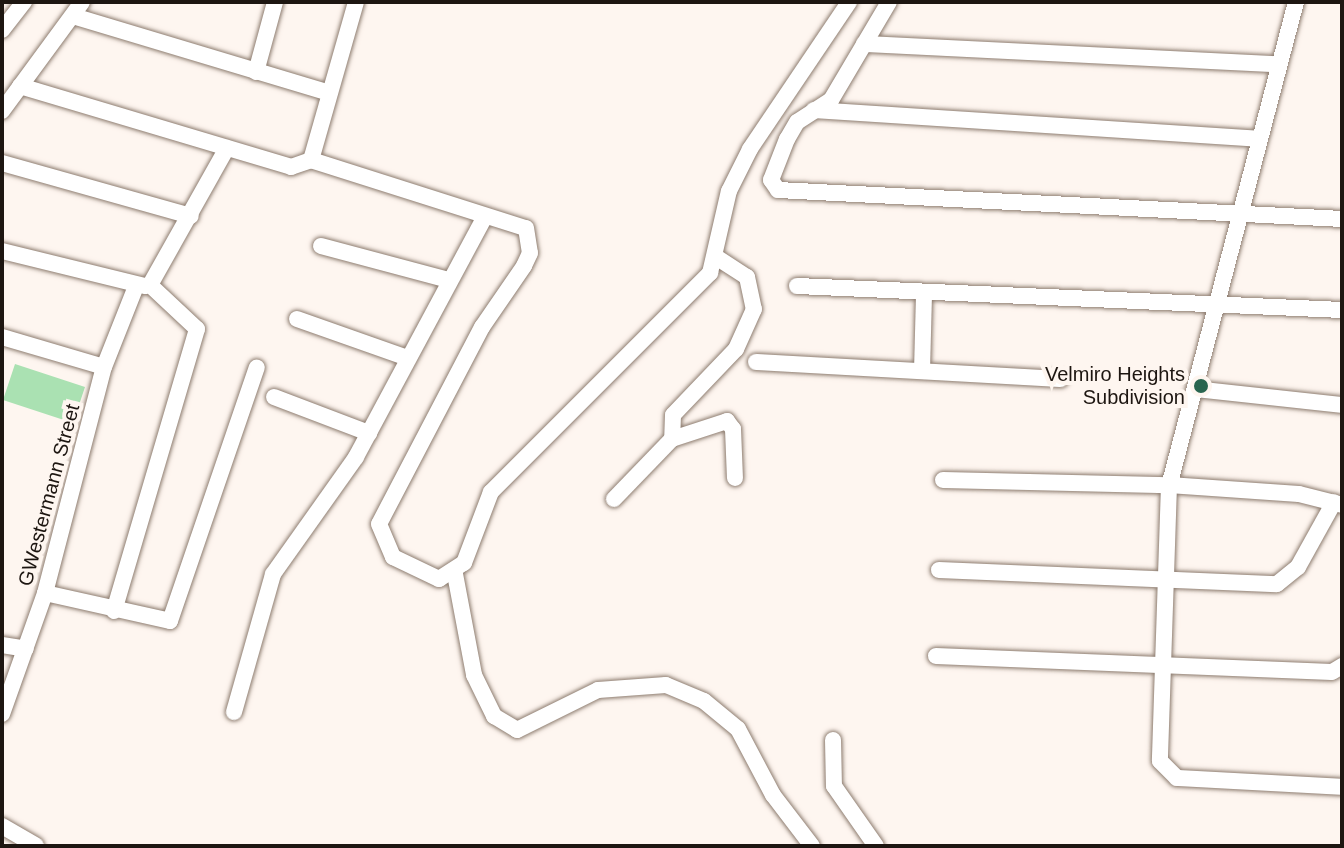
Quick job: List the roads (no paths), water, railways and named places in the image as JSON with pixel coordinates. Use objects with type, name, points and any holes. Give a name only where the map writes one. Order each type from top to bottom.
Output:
[{"type":"street","points":[[4,22],[24,2]]},
{"type":"street","points":[[256,72],[275,2]]},
{"type":"street","points":[[311,160],[356,2]]},
{"type":"street","points":[[812,846],[773,795],[738,729],[704,701],[666,685],[598,690],[517,730],[494,716],[474,675],[455,574],[491,492],[620,368],[710,273],[729,191],[750,149],[849,2]]},
{"type":"street","points":[[889,2],[831,100],[797,122],[779,156],[771,180],[778,190],[1342,219]]},
{"type":"street","points":[[1296,2],[1237,215],[1169,485],[1160,761],[1177,778],[1342,787]]},
{"type":"street","points":[[2,111],[78,9],[256,72],[329,93]]},
{"type":"street","points":[[864,44],[1279,64]]},
{"type":"street","points":[[20,86],[291,167],[311,160],[526,228],[530,253],[482,327],[379,524],[393,557],[426,577],[455,574]]},
{"type":"street","points":[[814,110],[1258,139]]},
{"type":"street","name":"GWestermann Street","points":[[2,714],[45,593],[104,367],[143,286],[191,216],[227,148]]},
{"type":"street","points":[[2,163],[191,216]]},
{"type":"street","points":[[234,712],[273,574],[369,433],[485,216]]},
{"type":"street","points":[[321,246],[449,280]]},
{"type":"street","points":[[2,251],[143,286],[197,329],[114,611]]},
{"type":"street","points":[[672,439],[673,415],[736,349],[754,309],[747,277],[716,257]]},
{"type":"street","points":[[797,286],[1216,300],[1342,310]]},
{"type":"street","points":[[922,371],[924,292]]},
{"type":"street","points":[[297,319],[408,358]]},
{"type":"street","points":[[2,337],[104,367]]},
{"type":"street","points":[[756,362],[1061,379]]},
{"type":"street","points":[[45,593],[163,625],[172,619],[257,367]]},
{"type":"street","points":[[1195,389],[1342,405]]},
{"type":"street","points":[[274,397],[369,433]]},
{"type":"street","points":[[614,499],[672,439],[727,421],[733,429],[735,478]]},
{"type":"street","points":[[939,570],[1277,584],[1298,567],[1338,503],[1169,485],[943,480]]},
{"type":"street","points":[[2,645],[26,649]]},
{"type":"street","points":[[936,656],[1332,672],[1342,666]]},
{"type":"street","points":[[833,740],[834,786],[876,846]]},
{"type":"street","points":[[2,826],[31,845]]},
{"type":"place","name":"Velmiro Heights Subdivision","points":[[1201,386]]}]
